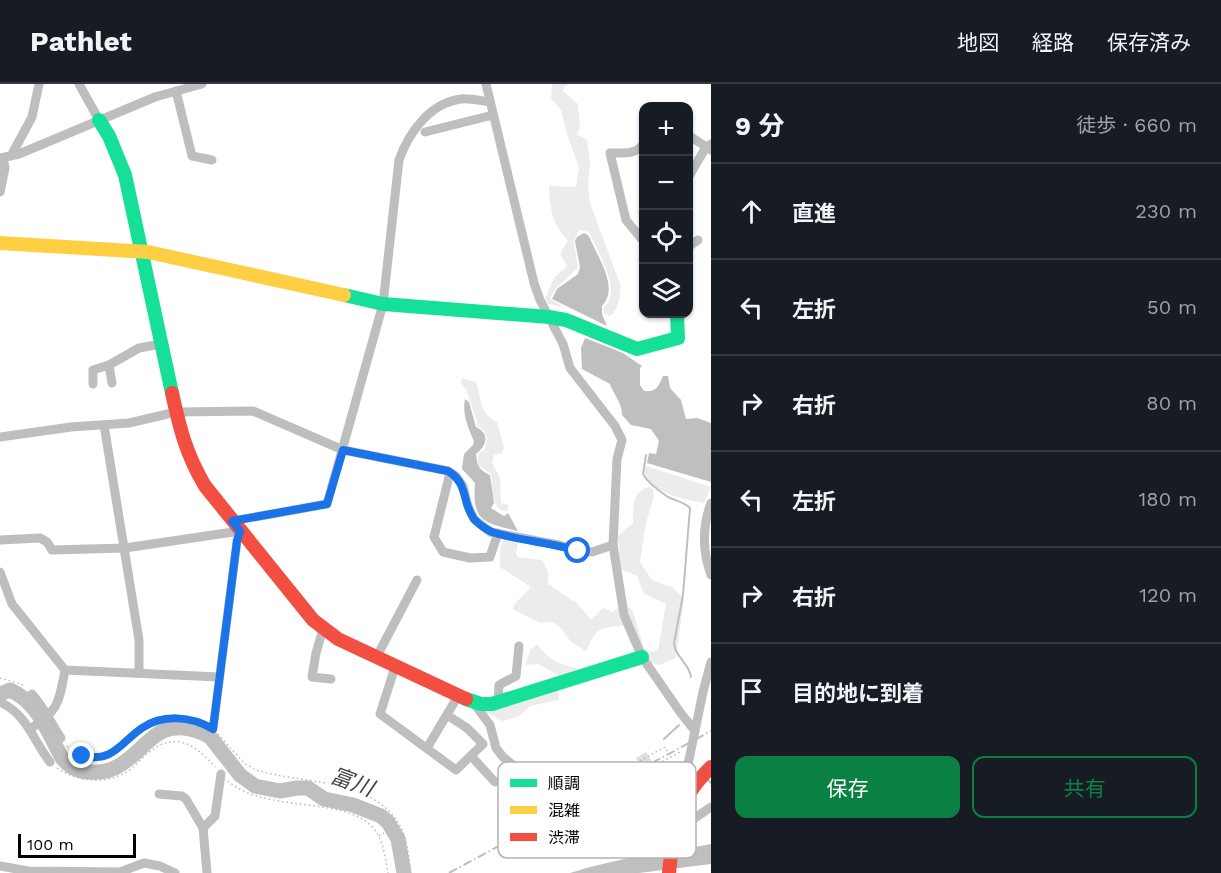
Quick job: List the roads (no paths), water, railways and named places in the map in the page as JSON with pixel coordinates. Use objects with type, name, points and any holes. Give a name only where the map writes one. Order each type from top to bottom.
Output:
[{"type":"street","points":[[0,192],[5,157],[32,117],[39,84]]},
{"type":"street","points":[[80,84],[109,136],[125,175],[176,412],[191,462],[205,486],[302,608],[323,629],[338,639],[472,702],[492,704],[642,657]]},
{"type":"street","points":[[5,157],[155,97],[202,84]]},
{"type":"street","points":[[486,84],[540,300],[563,344],[570,368],[615,426],[622,440],[617,459],[613,545],[624,615],[642,657],[695,731]]},
{"type":"street","points":[[176,92],[192,156],[212,160]]},
{"type":"street","points":[[0,540],[40,538],[47,542],[52,550],[125,548],[236,526],[327,504],[383,304],[399,160],[405,144],[430,112],[438,106],[463,98],[490,102]]},
{"type":"street","points":[[425,132],[493,115]]},
{"type":"street","points":[[693,138],[709,147],[693,171]]},
{"type":"street","points":[[639,148],[629,153],[610,153],[626,220],[639,236]]},
{"type":"street","points":[[693,244],[698,240]]},
{"type":"street","points":[[0,243],[142,252],[383,304],[549,317],[566,320],[637,349],[678,338],[677,318]]},
{"type":"street","points":[[93,384],[93,370],[109,365],[139,348],[161,344]]},
{"type":"street","points":[[109,365],[112,383]]},
{"type":"street","points":[[0,438],[70,427],[129,423],[176,412],[253,411],[343,450],[450,472],[463,486],[474,519],[490,531],[578,551],[592,552],[613,545]]},
{"type":"street","points":[[104,425],[139,640],[139,674]]},
{"type":"street","points":[[450,472],[434,537],[443,552],[470,558],[490,557],[498,533]]},
{"type":"street","points":[[711,502],[703,540],[705,558],[711,575]]},
{"type":"street","points":[[213,729],[237,541],[236,526]]},
{"type":"street","points":[[0,572],[12,604],[65,670],[219,677]]},
{"type":"street","points":[[376,658],[417,580]]},
{"type":"street","points":[[323,629],[312,677],[331,679]]},
{"type":"street","points":[[498,702],[499,685],[516,676],[519,646]]},
{"type":"street","points":[[689,762],[711,662]]},
{"type":"street","points":[[395,667],[380,714],[456,770],[483,744],[467,728],[447,715]]},
{"type":"street","points":[[30,728],[46,718],[59,699],[65,670]]},
{"type":"street","points":[[32,694],[61,738]]},
{"type":"street","points":[[427,748],[458,696]]},
{"type":"street","points":[[0,702],[10,706],[19,714],[50,762]]},
{"type":"street","points":[[472,702],[490,725],[496,748],[509,762]]},
{"type":"street","points":[[471,756],[495,782]]},
{"type":"street","points":[[696,782],[711,768]]},
{"type":"street","points":[[203,828],[215,816],[221,774]]},
{"type":"street","points":[[159,794],[182,796],[186,799],[203,828],[207,873]]},
{"type":"street","points":[[696,817],[711,807]]},
{"type":"street","points":[[669,873],[671,858]]},
{"type":"street","points":[[0,866],[28,871],[120,873],[132,871],[144,863],[160,866],[175,873]]},
{"type":"waterway","points":[[646,455],[643,474],[648,481],[668,497],[690,508],[683,595],[674,643],[691,677]]},
{"type":"waterway","name":"富川","points":[[0,694],[10,690],[28,702],[41,719],[62,758],[70,766],[81,771],[101,772],[117,767],[152,738],[168,729],[190,729],[204,733],[211,738],[240,775],[255,786],[280,791],[308,788],[324,799],[353,805],[381,816],[388,822],[398,839],[404,873]]},
{"type":"waterway","points":[[664,739],[679,725]]},
{"type":"waterway","points":[[706,778],[711,783]]},
{"type":"railway","points":[[654,762],[711,731]]},
{"type":"railway","points":[[449,873],[498,846]]}]
